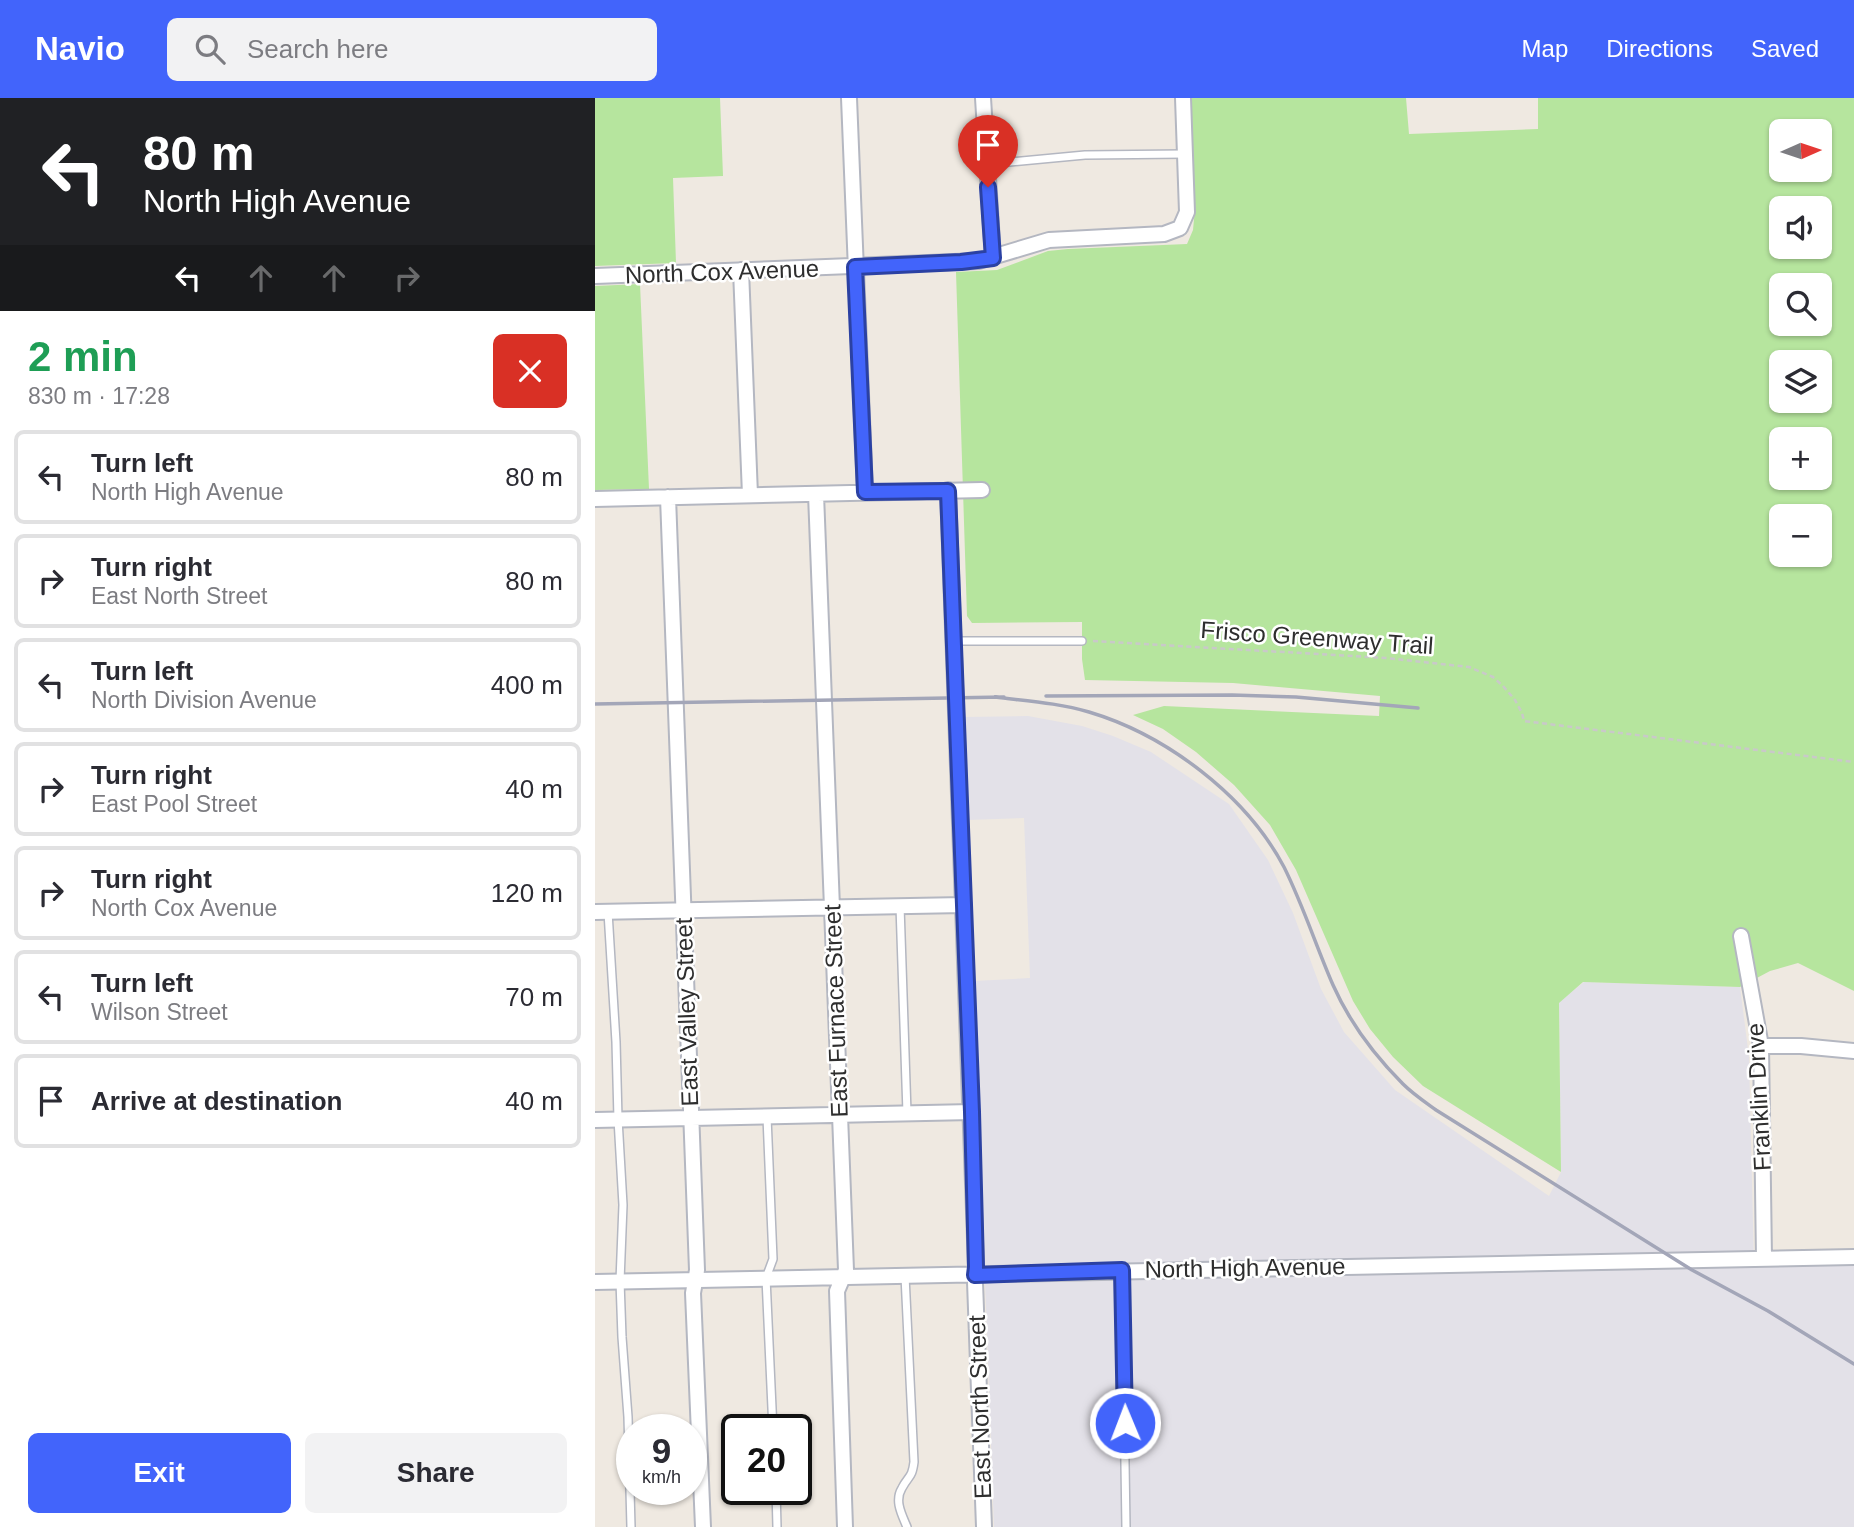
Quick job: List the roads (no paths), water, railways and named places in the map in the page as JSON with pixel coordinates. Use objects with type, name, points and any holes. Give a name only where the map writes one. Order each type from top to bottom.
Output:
[{"type":"street","points":[[849,98],[865,492]]},
{"type":"street","points":[[983,98],[993,258]]},
{"type":"street","points":[[1184,98],[1185,154]]},
{"type":"street","name":"North Cox Avenue","points":[[595,276],[970,262],[993,258],[1049,240],[1164,234],[1180,228],[1187,212],[1185,154]]},
{"type":"street","points":[[741,270],[750,495]]},
{"type":"street","points":[[595,499],[982,489]]},
{"type":"street","name":"East North Street","points":[[948,491],[972,1112],[984,1527]]},
{"type":"street","name":"East Furnace Street","points":[[816,494],[846,1270],[837,1291],[845,1527]]},
{"type":"street","name":"East Valley Street","points":[[668,497],[692,1118],[697,1270],[693,1293],[703,1527]]},
{"type":"street","points":[[602,912],[964,905]]},
{"type":"street","name":"Franklin Drive","points":[[1741,936],[1761,1046],[1764,1259]]},
{"type":"street","points":[[1761,1046],[1801,1046],[1854,1051]]},
{"type":"street","points":[[595,1120],[972,1112]]},
{"type":"street","name":"North High Avenue","points":[[595,1282],[1854,1257]]},
{"type":"lane","points":[[987,164],[1085,155],[1185,154]]},
{"type":"lane","points":[[954,641],[1082,641]]},
{"type":"lane","points":[[900,906],[907,1113]]},
{"type":"lane","points":[[602,912],[616,1042],[623,1205],[620,1281],[631,1527]]},
{"type":"lane","points":[[767,1116],[773,1259],[766,1279],[772,1414]]},
{"type":"lane","points":[[1122,1270],[1126,1527]]},
{"type":"lane","points":[[905,1276],[914,1462],[913,1474],[901,1488],[898,1502],[907,1527]]},
{"type":"lane","points":[[776,1505],[777,1527]]},
{"type":"railway","points":[[1046,696],[1296,697],[1418,708]]},
{"type":"railway","points":[[995,697],[1066,706],[1118,722],[1175,752],[1201,771],[1226,792],[1268,841],[1291,881],[1333,985],[1347,1012],[1373,1050],[1407,1088],[1436,1110],[1692,1270],[1768,1311],[1854,1364]]},
{"type":"railway","points":[[595,704],[1004,697]]}]
